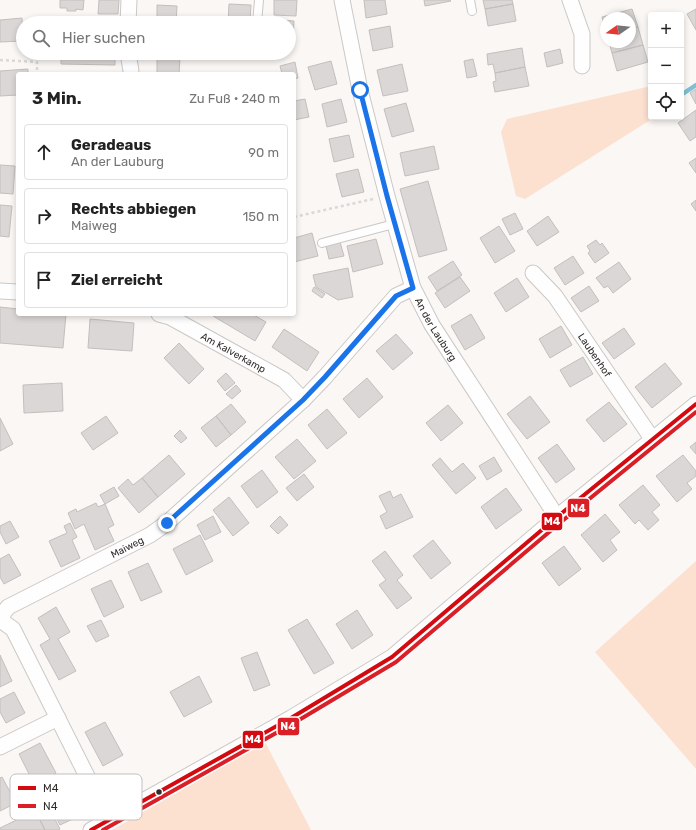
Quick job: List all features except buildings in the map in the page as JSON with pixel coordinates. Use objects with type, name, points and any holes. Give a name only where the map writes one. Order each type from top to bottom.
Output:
[{"type":"street","points":[[128,16],[129,0]]},
{"type":"street","name":"An der Lauburg","points":[[342,0],[360,90],[394,224],[413,288],[432,325],[557,517]]},
{"type":"street","points":[[570,0],[582,34],[582,66]]},
{"type":"street","points":[[129,60],[131,71]]},
{"type":"street","name":"Laubenhof","points":[[533,273],[555,296],[652,440]]},
{"type":"street","name":"Maiweg","points":[[0,619],[8,607],[150,535],[167,523],[303,400],[396,296],[413,288]]},
{"type":"street","points":[[0,291],[16,292]]},
{"type":"street","name":"Am Kalverkamp","points":[[166,316],[284,380],[303,400]]},
{"type":"street","points":[[142,802],[291,718],[392,657],[557,517],[696,404]]},
{"type":"street","points":[[0,619],[13,629],[86,774]]},
{"type":"street","points":[[0,747],[58,718]]},
{"type":"street","points":[[91,830],[109,820]]},
{"type":"lane","points":[[258,16],[259,0]]},
{"type":"lane","points":[[470,0],[472,11]]},
{"type":"lane","points":[[322,243],[394,224]]},
{"type":"path","points":[[0,60],[37,62],[38,72]]},
{"type":"path","points":[[296,217],[387,196]]},
{"type":"shaded area","points":[[648,87],[648,120],[650,120],[525,199],[516,196],[501,132],[507,119]]},
{"type":"shaded area","points":[[696,561],[696,769],[595,652]]},
{"type":"shaded area","points":[[265,742],[311,830],[112,830],[129,820],[142,820],[142,813]]},
{"type":"waterway","points":[[684,93],[696,85]]},
{"type":"transit line","name":"M4","points":[[142,801],[291,718],[392,657],[557,517],[696,404]]},
{"type":"transit line","name":"N4","points":[[142,808],[294,723],[396,662],[561,522],[696,412]]},
{"type":"transit line","name":"M4","points":[[91,830],[109,820]]},
{"type":"transit line","name":"N4","points":[[103,830],[121,820]]},
{"type":"route","points":[[167,523],[303,400],[396,296],[413,288],[387,196],[360,90]]}]
